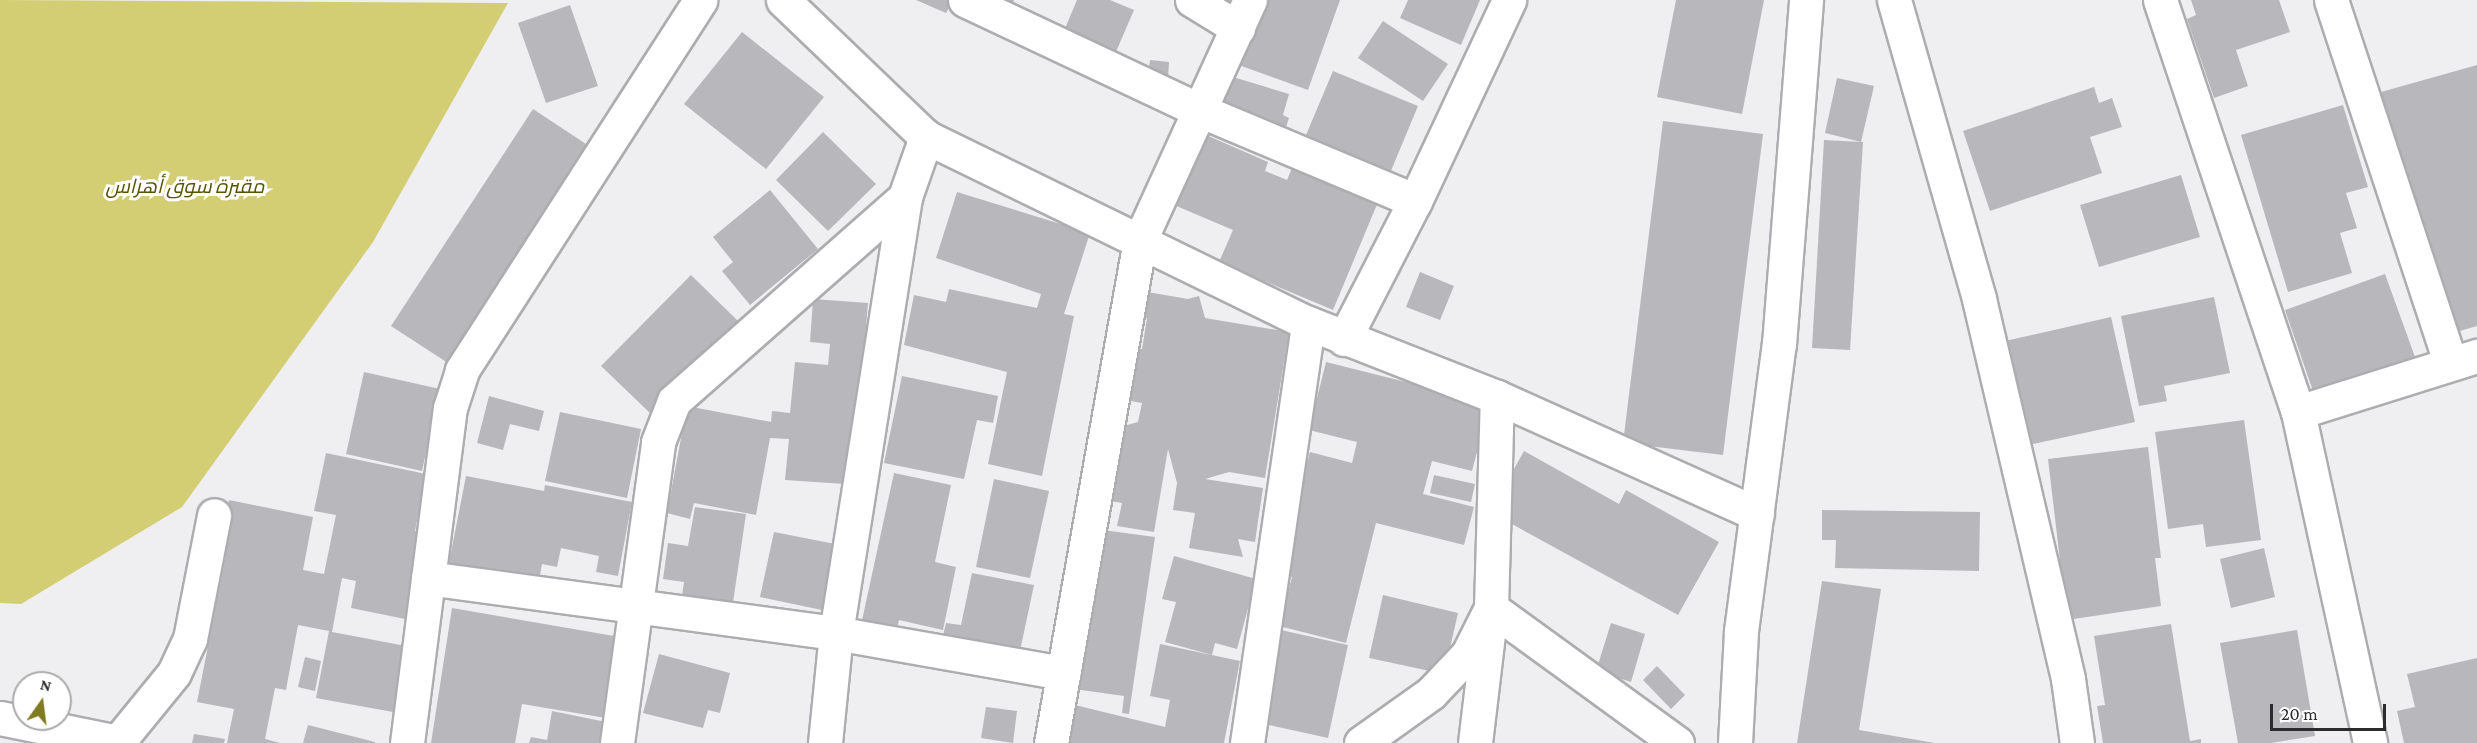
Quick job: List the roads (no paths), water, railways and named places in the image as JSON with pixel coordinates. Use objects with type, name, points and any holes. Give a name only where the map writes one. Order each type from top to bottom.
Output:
[{"type":"street","points":[[407,743],[450,408],[462,370],[700,0]]},
{"type":"street","points":[[783,0],[926,137],[1308,323],[1497,397],[1757,514]]},
{"type":"street","points":[[965,0],[1199,110],[1415,201]]},
{"type":"street","points":[[1051,743],[1140,240],[1244,14],[1192,0]]},
{"type":"street","points":[[1344,339],[1415,201],[1509,0]]},
{"type":"street","points":[[1735,743],[1741,631],[1779,344],[1806,0]]},
{"type":"street","points":[[1894,0],[1979,299],[2068,679],[2077,743]]},
{"type":"street","points":[[2160,0],[2298,412],[2370,743]]},
{"type":"street","points":[[2298,412],[2463,359],[2331,0]]},
{"type":"street","points":[[825,743],[836,633],[905,197],[926,137]]},
{"type":"street","points":[[617,743],[634,603],[658,442],[674,401],[905,197]]},
{"type":"street","points":[[1247,743],[1308,323]]},
{"type":"street","points":[[1475,743],[1491,608],[1497,397]]},
{"type":"street","points":[[0,718],[117,742],[174,674],[190,639],[214,515]]},
{"type":"street","points":[[428,578],[634,603],[836,633],[1064,673]]},
{"type":"street","points":[[1361,743],[1431,693],[1468,654],[1491,608]]},
{"type":"street","points":[[1491,608],[1677,743]]},
{"type":"park label","name":"مقبرة سوق أهراس","points":[[185,186]]}]
